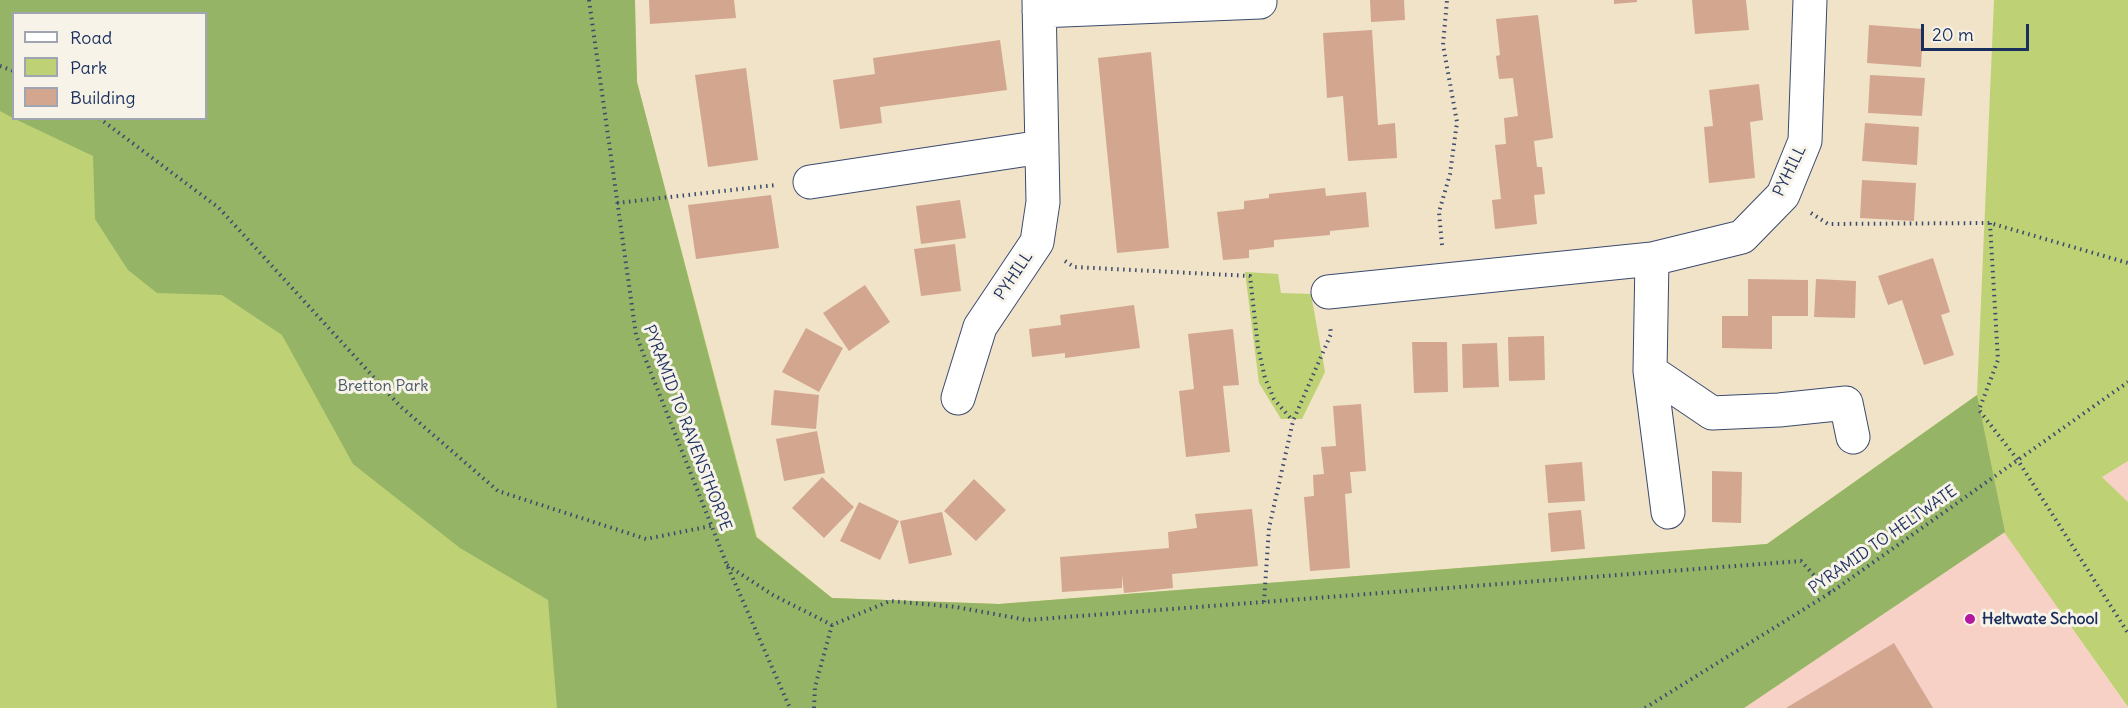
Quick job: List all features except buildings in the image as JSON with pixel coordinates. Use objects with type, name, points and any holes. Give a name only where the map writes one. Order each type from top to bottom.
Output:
[{"type":"street","name":"PYHILL","points":[[1328,292],[1652,259],[1742,237],[1783,195],[1805,141],[1810,0]]},
{"type":"street","points":[[1039,5],[1260,2]]},
{"type":"street","name":"PYHILL","points":[[958,398],[980,327],[1037,242],[1044,202],[1039,5]]},
{"type":"street","points":[[810,182],[1042,147]]},
{"type":"street","points":[[1652,259],[1650,370],[1668,512]]},
{"type":"street","points":[[1650,370],[1712,413],[1779,411],[1846,403],[1853,437]]},
{"type":"path","name":"PYRAMID TO RAVENSTHORPE","points":[[589,0],[636,335],[727,565],[790,708]]},
{"type":"path","points":[[1445,279],[1439,212],[1450,174],[1457,122],[1443,45],[1447,0]]},
{"type":"path","points":[[102,120],[219,208],[400,406],[498,491],[646,539],[711,526]]},
{"type":"path","points":[[617,203],[810,182]]},
{"type":"path","points":[[1783,195],[1828,224],[1990,223],[2128,263]]},
{"type":"path","points":[[1990,223],[1998,360],[1979,410],[2017,459],[2128,633]]},
{"type":"path","points":[[1037,242],[1074,267],[1250,276],[1258,347],[1265,378],[1274,399],[1293,421]]},
{"type":"path","points":[[1264,602],[1269,528],[1293,421],[1331,334],[1328,292]]},
{"type":"path","name":"PYRAMID TO HELTWATE","points":[[1645,708],[1830,593],[2128,382]]},
{"type":"path","points":[[727,565],[773,595],[832,625],[890,601],[956,607],[1027,620],[1801,561],[1830,593]]},
{"type":"path","points":[[814,708],[814,687],[832,625]]},
{"type":"shaded area","points":[[2128,461],[2128,502],[2102,477]]},
{"type":"shaded area","name":"Heltwate School","points":[[2005,532],[2128,708],[1744,708]]},
{"type":"green space","name":"Bretton Park","points":[[0,0],[634,0],[637,82],[757,537],[832,598],[999,604],[1767,544],[1977,395],[1994,0],[2128,0],[2128,461],[2102,477],[2128,502],[2128,707],[2004,532],[1744,708],[0,708]]},
{"type":"green space","name":"Bretton Park","points":[[0,0],[635,0],[637,82],[756,537],[832,598],[999,604],[1767,544],[1977,395],[2005,532],[1744,708],[557,708],[548,600],[460,548],[353,464],[282,335],[222,295],[157,293],[128,270],[95,219],[93,156],[17,120],[207,120],[207,12],[12,12],[12,117],[0,111]]},
{"type":"green space","points":[[1245,272],[1278,274],[1281,293],[1311,294],[1325,372],[1302,419],[1281,419],[1259,383]]},
{"type":"place","name":"Heltwate School","points":[[1970,619]]}]
